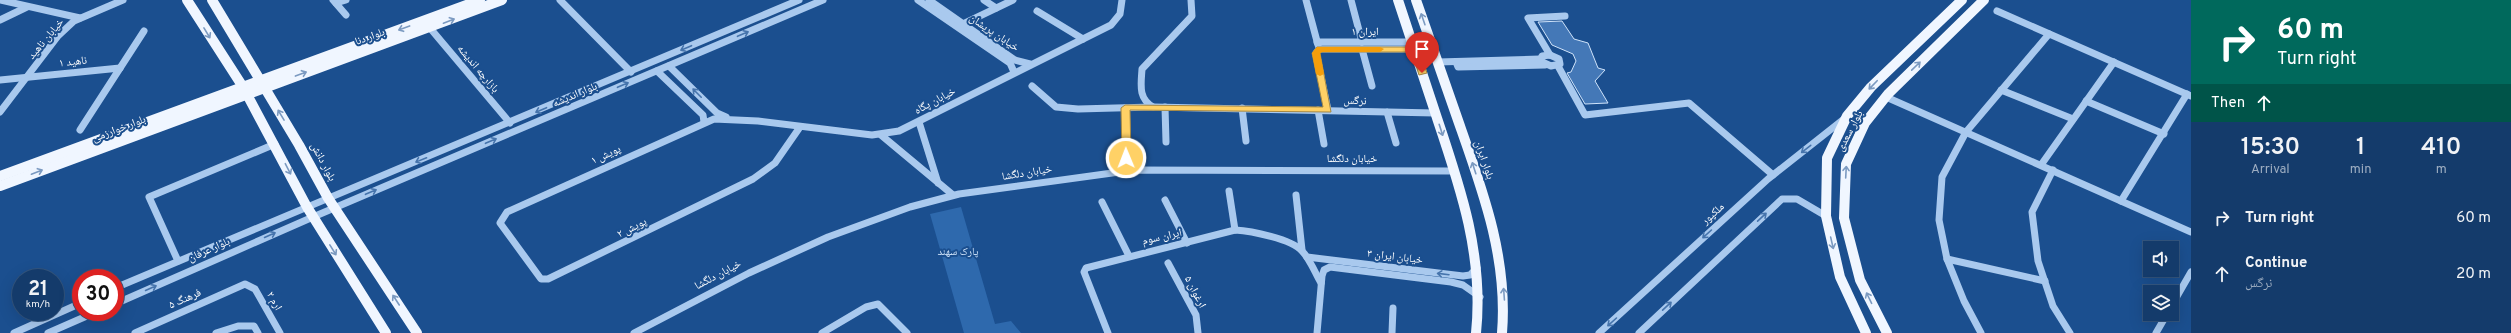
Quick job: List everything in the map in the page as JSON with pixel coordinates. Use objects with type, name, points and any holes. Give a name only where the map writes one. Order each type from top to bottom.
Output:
[{"type":"main road","points":[[187,0],[275,144],[307,207],[386,333]]},
{"type":"main road","name":"بلوار دانش","points":[[212,0],[328,198],[417,333]]},
{"type":"main road","name":"بلوار دنا","points":[[244,91],[480,0]]},
{"type":"main road","name":"بلوار دنا","points":[[262,84],[430,28],[502,0]]},
{"type":"main road","points":[[1398,0],[1470,221],[1478,266],[1480,297],[1476,333]]},
{"type":"main road","name":"بلوار ایران","points":[[1416,0],[1492,222],[1502,264],[1505,310],[1502,333]]},
{"type":"main road","name":"بلوار سعدی","points":[[1866,333],[1840,277],[1826,216],[1827,158],[1847,116],[1871,87],[1962,0]]},
{"type":"main road","name":"بلوار سعدی","points":[[1887,333],[1860,280],[1844,218],[1846,164],[1865,123],[1886,97],[1984,0]]},
{"type":"main road","name":"بلوار خوارزمی","points":[[0,176],[244,91]]},
{"type":"main road","name":"بلوار خوارزمی","points":[[0,186],[244,91]]},
{"type":"street","points":[[0,0],[80,18]]},
{"type":"street","name":"خیابان ناهید","points":[[0,112],[58,36],[80,18],[123,0]]},
{"type":"street","points":[[346,0],[335,2],[346,15]]},
{"type":"street","points":[[560,0],[631,72]]},
{"type":"street","name":"بلوار اندیشه","points":[[328,198],[510,124],[800,0]]},
{"type":"street","name":"بلوار اندیشه","points":[[313,217],[822,0]]},
{"type":"street","name":"خیابان پریشان","points":[[918,0],[1010,63],[1014,72]]},
{"type":"street","name":"خیابان پریشان","points":[[928,0],[1015,60],[1030,64]]},
{"type":"street","points":[[984,0],[996,8]]},
{"type":"street","points":[[963,24],[1012,0]]},
{"type":"street","name":"خیابان پگاه","points":[[704,122],[726,118],[881,135],[899,131],[920,122],[1030,64],[1111,25],[1120,14],[1122,0]]},
{"type":"street","points":[[1153,107],[1145,102],[1141,92],[1142,69],[1192,16],[1191,0]]},
{"type":"street","points":[[1306,0],[1320,49],[1316,53],[1328,110]]},
{"type":"street","points":[[1351,0],[1372,86]]},
{"type":"street","points":[[0,20],[27,7]]},
{"type":"street","points":[[1037,11],[1083,39]]},
{"type":"street","points":[[1996,11],[2189,95],[2121,201]]},
{"type":"street","points":[[1550,55],[1528,18],[1565,16]]},
{"type":"street","name":"بازارچه اندیشه","points":[[430,28],[510,124]]},
{"type":"street","points":[[80,130],[144,31]]},
{"type":"street","points":[[1981,333],[1964,301],[1947,259],[1939,220],[1942,177],[1966,132],[2049,34]]},
{"type":"street","name":"ایران ۱","points":[[1317,42],[1362,46]]},
{"type":"street","name":"ایران ۱","points":[[1320,49],[1362,46],[1414,46]]},
{"type":"street","points":[[1438,62],[1540,59],[1542,56],[1550,55],[1559,59],[1560,62],[1558,66],[1585,115],[1689,103],[1773,175]]},
{"type":"street","points":[[1540,59],[1545,65]]},
{"type":"street","points":[[1456,62],[1458,67],[1558,66]]},
{"type":"street","points":[[2041,165],[2114,62]]},
{"type":"street","name":"خیابان پگاه","points":[[669,66],[717,113],[726,118]]},
{"type":"street","name":"ناهید ۱","points":[[0,80],[120,68]]},
{"type":"street","points":[[657,71],[703,115],[704,122]]},
{"type":"street","name":"نرگس","points":[[1032,86],[1056,107],[1078,109],[1165,107],[1435,113]]},
{"type":"street","points":[[2001,90],[2073,119]]},
{"type":"street","points":[[1886,97],[2191,232]]},
{"type":"street","points":[[2086,102],[2164,134]]},
{"type":"street","points":[[1165,107],[1166,142]]},
{"type":"street","points":[[1125,108],[1126,158]]},
{"type":"street","points":[[1242,108],[1246,141]]},
{"type":"street","points":[[1318,110],[1324,144]]},
{"type":"street","points":[[1387,112],[1396,143]]},
{"type":"street","name":"ملکپور","points":[[1599,333],[1773,175],[1847,116]]},
{"type":"street","name":"پویش ۱","points":[[518,207],[704,122]]},
{"type":"street","points":[[920,122],[938,184]]},
{"type":"street","name":"پویش ۲","points":[[518,207],[507,212],[501,219],[503,230],[541,279],[548,280],[619,247],[753,179],[774,162],[800,127]]},
{"type":"street","points":[[881,135],[953,195]]},
{"type":"street","points":[[178,261],[149,197],[275,144]]},
{"type":"street","name":"خیابان دلگشا","points":[[634,333],[743,274],[881,217],[953,195],[1082,175],[1134,170],[1454,171]]},
{"type":"street","points":[[2053,170],[2032,212],[2038,261],[2053,306],[2070,333]]},
{"type":"street","points":[[1229,191],[1235,230]]},
{"type":"street","points":[[1296,195],[1304,254],[1321,279],[1317,333]]},
{"type":"street","name":"بلوار عرفان","points":[[124,284],[328,198]]},
{"type":"street","points":[[1639,333],[1782,199],[1798,198],[1826,216]]},
{"type":"street","points":[[1165,200],[1187,243]]},
{"type":"street","points":[[1102,202],[1129,256]]},
{"type":"street","name":"بلوار عرفان","points":[[124,300],[313,217]]},
{"type":"street","name":"ایران سوم","points":[[1108,333],[1084,272],[1086,268],[1093,264],[1187,243],[1235,230],[1268,236],[1304,254]]},
{"type":"street","name":"خیابان ایران ۳","points":[[1304,254],[1463,276],[1470,275],[1478,266]]},
{"type":"street","points":[[1947,259],[2045,281]]},
{"type":"street","name":"ارغوان ۵","points":[[1168,263],[1196,315],[1198,333]]},
{"type":"street","name":"خیابان ایران ۳","points":[[1321,279],[1324,270],[1330,267],[1376,271],[1463,285],[1480,297]]},
{"type":"street","points":[[2179,293],[2191,272]]},
{"type":"street","name":"فرهنگ ۵","points":[[134,333],[245,284]]},
{"type":"street","name":"ارم ۲","points":[[245,284],[255,289],[280,333]]},
{"type":"street","points":[[822,333],[866,307],[878,304],[907,333]]},
{"type":"street","points":[[14,333],[72,307]]},
{"type":"street","points":[[1392,333],[1393,308]]},
{"type":"street","points":[[48,333],[75,321]]},
{"type":"street","points":[[2156,333],[2163,321]]},
{"type":"street","points":[[216,333],[238,326],[256,330]]},
{"type":"green space","name":"پارک سهند","points":[[961,207],[995,324],[1011,321],[1021,333],[964,333],[930,214]]},
{"type":"building","points":[[1562,21],[1574,39],[1588,43],[1598,68],[1605,70],[1595,81],[1608,103],[1585,104],[1567,73],[1571,72],[1576,61],[1573,54],[1552,45],[1538,22]]},
{"type":"slow traffic","points":[[1320,74],[1316,53],[1320,49],[1380,49]]},
{"type":"route","points":[[1126,158],[1125,108],[1153,107],[1328,110],[1316,53],[1320,49],[1415,49],[1422,73]]}]
